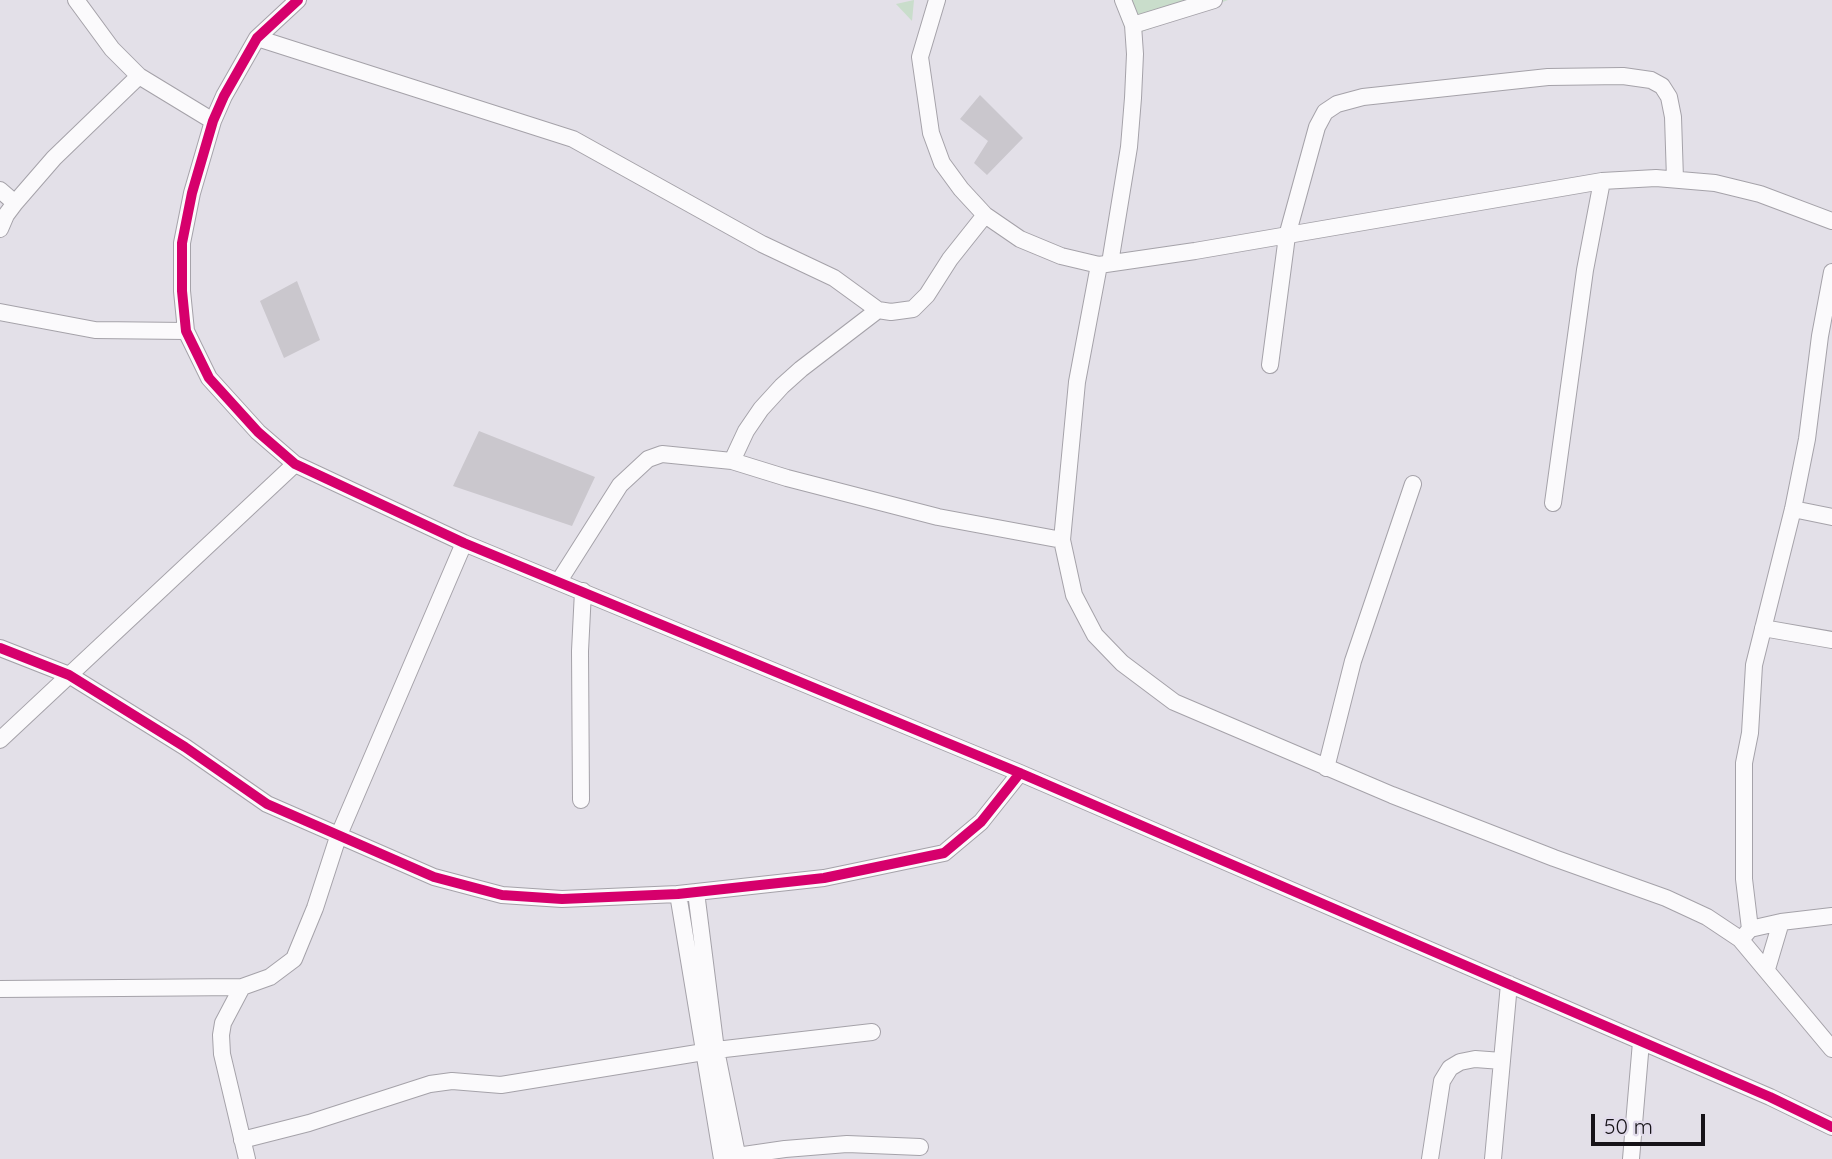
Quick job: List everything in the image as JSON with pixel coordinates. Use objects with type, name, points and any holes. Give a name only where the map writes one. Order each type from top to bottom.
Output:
[{"type":"street","points":[[76,0],[113,49],[139,76],[213,121]]},
{"type":"street","points":[[298,0],[257,38],[213,121],[192,193],[182,243],[182,292],[186,331],[209,378],[258,432],[295,464],[464,543],[1020,773],[1770,1097],[1832,1127]]},
{"type":"street","points":[[937,0],[920,57],[931,133],[942,163],[985,215],[1020,239],[1061,256],[1104,264],[1287,236],[1602,181],[1656,178],[1715,183],[1760,194],[1832,221]]},
{"type":"street","points":[[1123,0],[1133,25],[1135,54],[1129,147],[1077,382],[1062,540],[1074,595],[1095,635],[1122,663],[1174,702],[1326,768],[1553,858],[1667,898],[1745,934],[1780,922],[1832,916]]},
{"type":"street","points":[[1133,25],[1214,0]]},
{"type":"street","points":[[257,38],[573,139],[762,244],[834,278],[878,310],[891,312],[913,309],[927,295],[950,259],[985,215]]},
{"type":"street","points":[[0,229],[15,202],[54,158],[139,76]]},
{"type":"street","points":[[1270,365],[1287,236],[1311,146],[1325,112],[1337,104],[1363,97],[1548,77],[1623,76],[1651,80],[1661,86],[1669,97],[1673,117],[1675,179]]},
{"type":"street","points":[[1553,503],[1585,270],[1602,181]]},
{"type":"street","points":[[0,190],[15,202]]},
{"type":"street","points":[[1832,272],[1820,336],[1807,439],[1793,509],[1754,665],[1750,733],[1744,763],[1745,934],[1767,969],[1832,1049]]},
{"type":"street","points":[[732,461],[746,431],[782,386],[878,310]]},
{"type":"street","points":[[0,312],[95,330],[186,331]]},
{"type":"street","points":[[559,581],[620,485],[648,459],[662,454],[732,461],[938,517],[1062,540]]},
{"type":"street","points":[[0,740],[295,464]]},
{"type":"street","points":[[1326,768],[1357,650],[1413,484]]},
{"type":"street","points":[[1793,509],[1832,517]]},
{"type":"street","points":[[0,989],[242,987],[270,977],[295,959],[338,837],[464,543]]},
{"type":"street","points":[[581,800],[580,651],[583,591]]},
{"type":"street","points":[[1763,628],[1832,639]]},
{"type":"street","points":[[0,648],[69,676],[185,747],[267,804],[434,877],[502,895],[562,899],[678,894],[824,878],[944,853],[981,822],[1020,773]]},
{"type":"street","points":[[696,892],[709,1051]]},
{"type":"street","points":[[678,894],[732,1158],[847,1144],[920,1147]]},
{"type":"street","points":[[1767,969],[1780,922]]},
{"type":"street","points":[[1493,1159],[1509,985]]},
{"type":"street","points":[[242,987],[223,1023],[221,1035],[222,1054],[247,1159]]},
{"type":"street","points":[[242,1140],[322,1119],[430,1084],[452,1081],[501,1085],[709,1051],[872,1032]]},
{"type":"street","points":[[1631,1159],[1641,1042]]},
{"type":"street","points":[[1430,1159],[1442,1081],[1450,1068],[1460,1062],[1475,1059],[1502,1061]]},
{"type":"green space","points":[[914,0],[912,21],[896,4]]},
{"type":"green space","points":[[1114,0],[1228,0],[1128,37]]},
{"type":"building","points":[[980,95],[1023,138],[987,175],[974,163],[988,141],[960,119]]},
{"type":"building","points":[[297,281],[320,340],[284,358],[260,301]]},
{"type":"building","points":[[479,431],[595,477],[572,526],[453,486]]},
{"type":"cycle path","points":[[298,0],[257,38],[224,96],[213,121],[192,193],[182,243],[182,291],[186,331],[209,378],[258,432],[295,464],[464,543],[1020,773],[1770,1097],[1832,1127]]},
{"type":"cycle path","points":[[0,648],[69,675],[185,747],[267,804],[434,877],[502,895],[562,899],[678,894],[824,878],[944,853],[981,822],[1020,773]]}]
